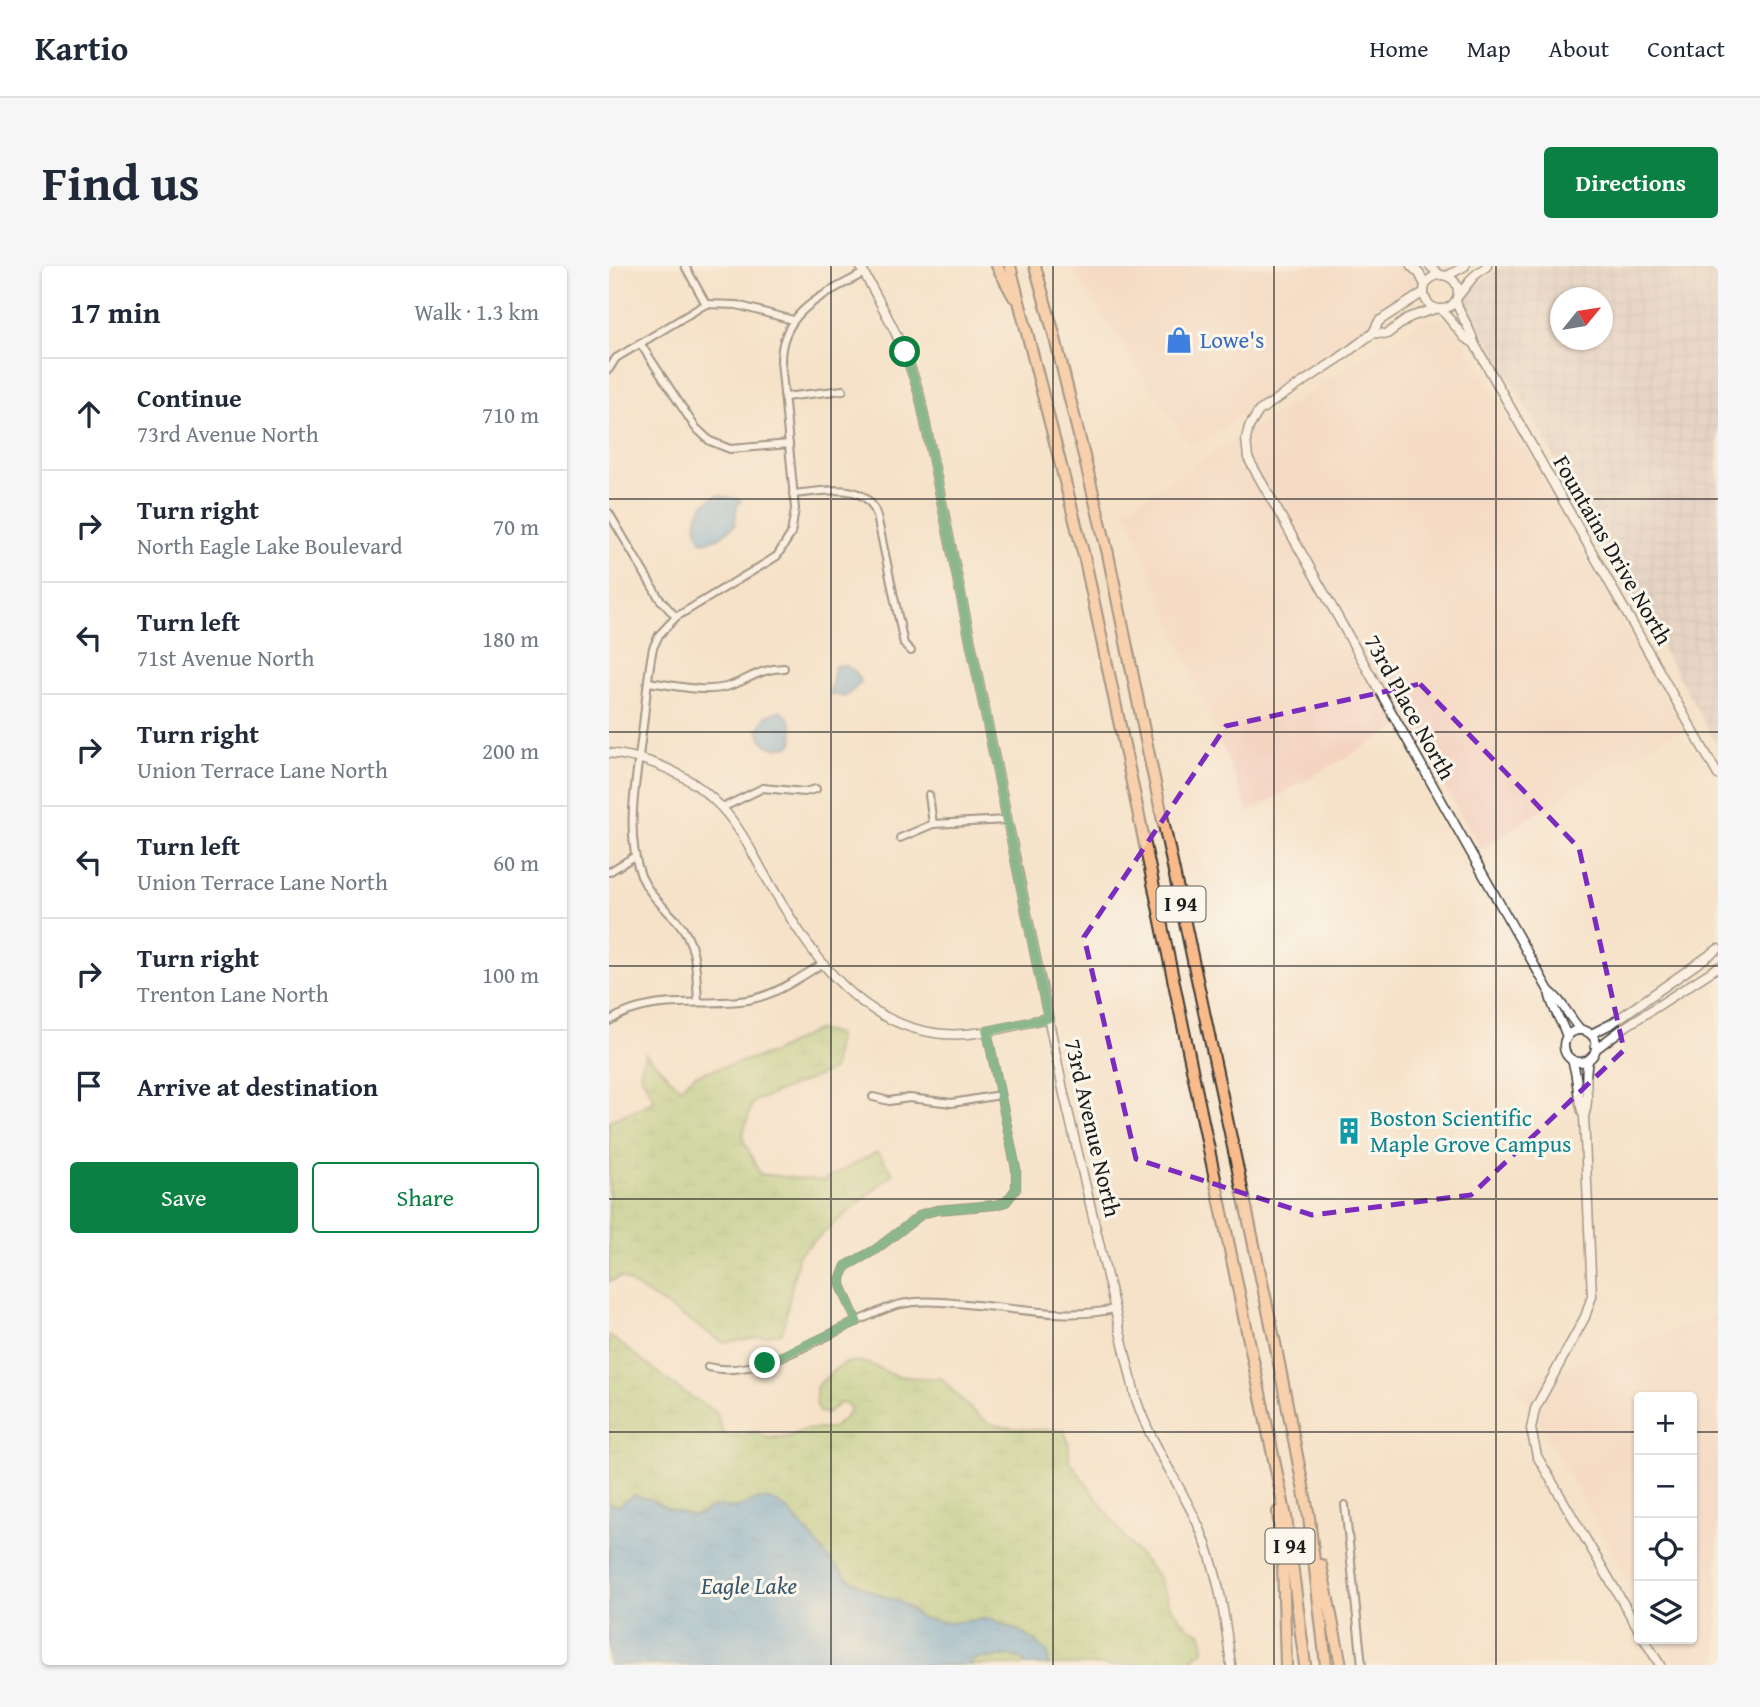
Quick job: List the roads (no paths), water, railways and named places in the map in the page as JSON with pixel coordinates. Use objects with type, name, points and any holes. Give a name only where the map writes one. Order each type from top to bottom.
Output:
[{"type":"highway","points":[[997,266],[1022,310]]},
{"type":"highway","name":"I 94","points":[[1010,266],[1085,560],[1287,1527],[1304,1665]]},
{"type":"highway","name":"I 94","points":[[1037,266],[1108,554],[1302,1476],[1326,1665]]},
{"type":"highway","points":[[1267,1429],[1283,1563],[1286,1665]]},
{"type":"highway","points":[[1302,1476],[1341,1665]]},
{"type":"street","points":[[685,266],[706,304]]},
{"type":"street","points":[[1411,266],[1419,273],[1427,302],[1439,309]]},
{"type":"street","points":[[1430,266],[1457,286],[1457,299]]},
{"type":"street","points":[[1465,266],[1443,276],[1431,278],[1425,288],[1379,321],[1374,333],[1387,334],[1410,317],[1452,306],[1474,276],[1487,266]]},
{"type":"street","points":[[698,1002],[696,967],[689,939],[676,920],[658,904],[648,890],[635,856],[633,827],[639,757],[653,648],[659,635],[676,617],[776,556],[791,534],[794,522],[793,494],[781,348],[793,320],[808,306],[862,269]]},
{"type":"street","name":"73rd Avenue North","points":[[862,269],[905,352],[920,397],[1048,1018],[1114,1309],[1140,1411],[1210,1552],[1223,1606],[1231,1665]]},
{"type":"street","name":"Fountains Drive North","points":[[1457,299],[1463,321],[1473,334],[1474,343],[1718,775]]},
{"type":"street","points":[[609,369],[616,358],[706,304],[737,305],[793,320]]},
{"type":"street","name":"Fountains Drive North","points":[[1439,309],[1465,338],[1474,343]]},
{"type":"street","name":"73rd Place North","points":[[1374,333],[1259,411],[1249,427],[1246,439],[1248,457],[1549,992],[1550,1002],[1567,1037]]},
{"type":"street","points":[[640,343],[695,426],[711,441],[730,449],[789,444]]},
{"type":"street","points":[[785,397],[843,390]]},
{"type":"street","points":[[793,494],[854,491],[870,500],[877,516],[904,644],[911,652]]},
{"type":"street","points":[[609,513],[659,598],[676,617]]},
{"type":"street","points":[[648,682],[713,689],[741,682],[765,669],[784,668]]},
{"type":"street","points":[[609,753],[639,757],[681,775],[722,808],[743,836],[799,933],[822,964],[869,1006],[886,1017],[905,1025],[945,1034],[987,1031],[1048,1018]]},
{"type":"street","points":[[722,808],[763,788],[804,792],[816,789]]},
{"type":"street","points":[[929,795],[933,824]]},
{"type":"street","points":[[900,838],[933,824],[1007,820]]},
{"type":"street","points":[[609,872],[635,856]]},
{"type":"street","points":[[1591,1034],[1611,1024],[1718,948]]},
{"type":"street","points":[[609,1021],[645,1006],[748,1000],[787,985],[822,964]]},
{"type":"street","points":[[1597,1048],[1718,967]]},
{"type":"street","name":"73rd Place North","points":[[1549,992],[1557,997],[1581,1030]]},
{"type":"street","points":[[1584,1116],[1588,1107],[1584,1075],[1588,1061],[1597,1048],[1595,1038],[1591,1034],[1576,1030],[1567,1037],[1565,1052],[1572,1060],[1577,1073],[1580,1107],[1584,1116],[1592,1296],[1585,1317],[1539,1399],[1531,1429],[1537,1456],[1634,1621]]},
{"type":"street","points":[[857,1322],[841,1286],[846,1266],[875,1250],[922,1214],[1001,1204],[1013,1194],[1017,1183],[1016,1169],[987,1031]]},
{"type":"street","points":[[1572,1060],[1588,1061]]},
{"type":"street","points":[[873,1097],[889,1101],[909,1098],[952,1103],[1000,1095]]},
{"type":"street","points":[[708,1367],[734,1371],[765,1363],[895,1306],[923,1301],[1085,1315],[1114,1309]]},
{"type":"street","points":[[1345,1505],[1362,1665]]},
{"type":"street","points":[[1647,1644],[1660,1665]]},
{"type":"water","points":[[718,495],[741,500],[737,506],[735,525],[719,538],[702,542],[697,528],[698,514],[705,503]]},
{"type":"water","points":[[844,665],[855,671],[861,683],[845,697],[830,694],[835,666]]},
{"type":"water","points":[[780,710],[792,725],[792,745],[775,747],[763,741],[758,730],[766,716]]},
{"type":"water","name":"Eagle Lake","points":[[633,1495],[692,1516],[702,1514],[714,1506],[737,1508],[765,1499],[776,1502],[789,1511],[848,1578],[870,1591],[900,1602],[921,1618],[950,1623],[990,1618],[1020,1631],[1048,1653],[1048,1665],[1026,1665],[1021,1658],[1005,1656],[974,1659],[970,1665],[609,1665],[609,1504],[620,1505]]},
{"type":"place","name":"Lowe's","points":[[1179,340]]},
{"type":"place","name":"Boston Scientific Maple Grove Campus","points":[[1349,1131]]}]
